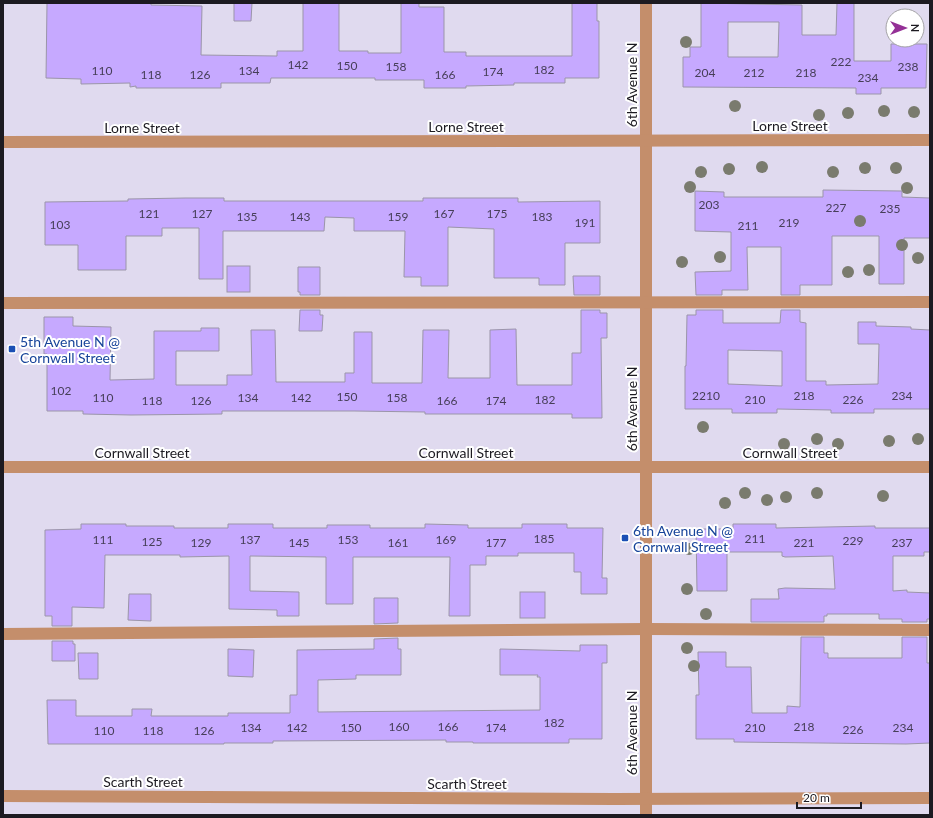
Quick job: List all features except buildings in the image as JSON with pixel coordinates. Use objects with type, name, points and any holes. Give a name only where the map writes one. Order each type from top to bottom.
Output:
[{"type":"street","name":"6th Avenue N","points":[[646,3],[646,815]]},
{"type":"street","name":"Lorne Street","points":[[3,142],[930,140]]},
{"type":"street","points":[[3,302],[930,302]]},
{"type":"street","name":"Cornwall Street","points":[[3,467],[930,467]]},
{"type":"street","points":[[3,634],[646,629],[930,630]]},
{"type":"street","name":"Scarth Street","points":[[3,796],[646,799],[930,798]]},
{"type":"place","name":"5th Avenue N @ Cornwall Street","points":[[12,349]]},
{"type":"place","name":"6th Avenue N @ Cornwall Street","points":[[625,538]]}]
